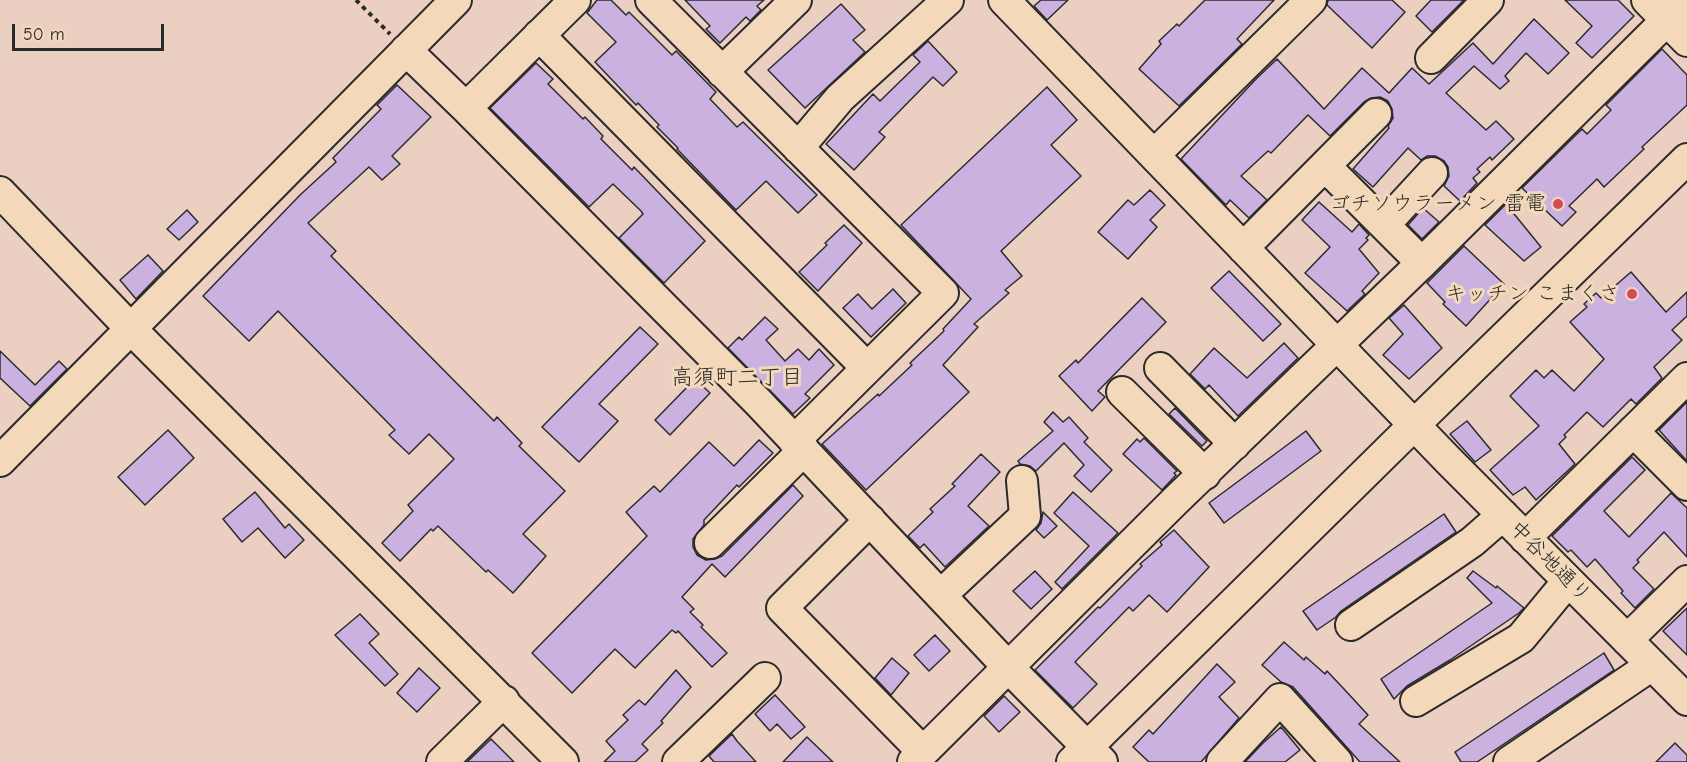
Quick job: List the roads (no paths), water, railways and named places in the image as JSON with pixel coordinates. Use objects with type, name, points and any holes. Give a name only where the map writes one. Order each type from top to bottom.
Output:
[{"type":"street","points":[[0,461],[456,0]]},
{"type":"street","points":[[466,108],[574,0]]},
{"type":"street","points":[[651,0],[943,293],[867,368],[710,543]]},
{"type":"street","points":[[722,72],[796,0]]},
{"type":"street","points":[[798,148],[840,98],[948,0]]},
{"type":"street","points":[[1154,155],[1311,0]]},
{"type":"street","points":[[1431,58],[1488,0]]},
{"type":"street","name":"中谷地通り","points":[[1015,4],[1243,248],[1687,700]]},
{"type":"street","points":[[870,520],[782,608],[918,757],[1175,501],[1422,263],[1672,15]]},
{"type":"street","points":[[539,35],[867,368]]},
{"type":"street","points":[[406,50],[799,446],[1008,667],[1087,757],[1414,424],[1687,159]]},
{"type":"street","points":[[1243,248],[1376,114]]},
{"type":"street","points":[[1325,166],[1422,263]]},
{"type":"street","points":[[1384,225],[1432,173]]},
{"type":"street","points":[[0,192],[373,573],[563,762]]},
{"type":"street","points":[[1161,368],[1235,444]]},
{"type":"street","points":[[1526,537],[1687,378]]},
{"type":"street","points":[[1122,392],[1205,474]]},
{"type":"street","points":[[1633,431],[1687,485]]},
{"type":"street","points":[[941,595],[1024,516],[1022,481]]},
{"type":"street","points":[[1351,624],[1472,542],[1503,515]]},
{"type":"street","points":[[1416,701],[1521,638],[1568,580]]},
{"type":"street","points":[[1628,640],[1687,581]]},
{"type":"street","points":[[1509,762],[1652,665]]},
{"type":"street","points":[[678,762],[765,678]]},
{"type":"street","points":[[1222,762],[1280,699],[1337,762]]},
{"type":"street","points":[[442,762],[504,701]]},
{"type":"place","name":"ゴチソウラーメン 雷電","points":[[1558,204]]},
{"type":"place","name":"キッチン こまくさ","points":[[1632,294]]},
{"type":"district","name":"高須町二丁目","points":[[737,378]]}]
